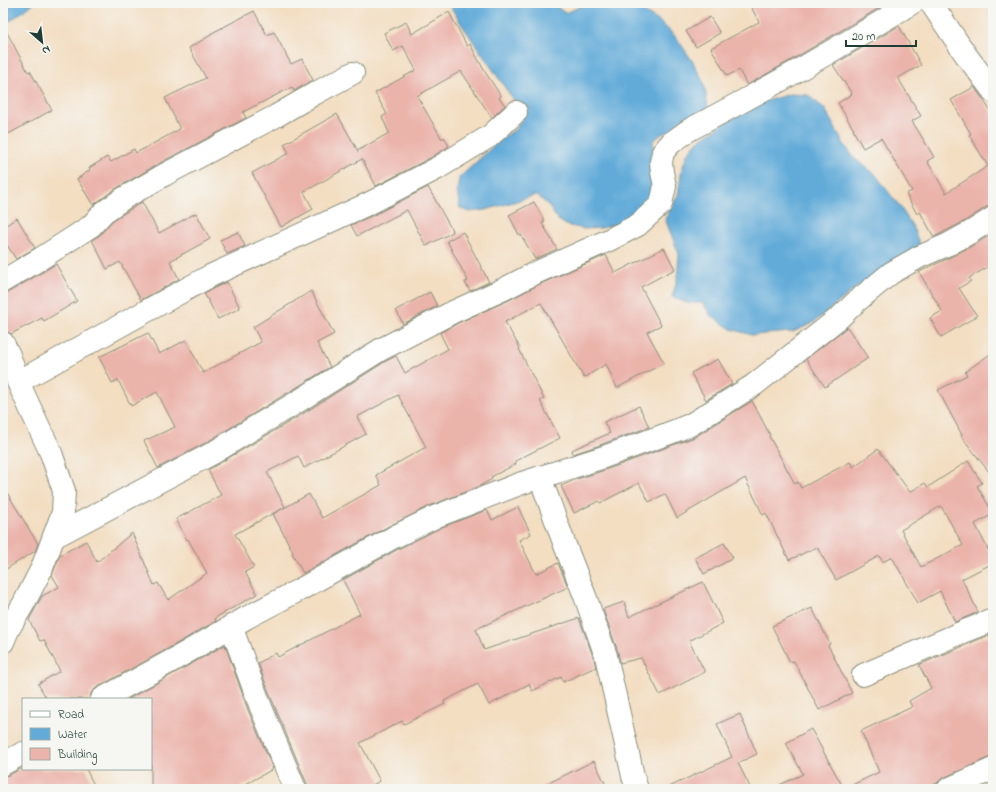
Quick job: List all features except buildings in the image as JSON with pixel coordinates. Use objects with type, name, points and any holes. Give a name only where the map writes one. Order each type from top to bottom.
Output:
[{"type":"street","points":[[54,537],[212,453],[380,350],[453,312],[609,240],[638,225],[661,204],[665,186],[661,162],[663,152],[671,142],[689,130],[859,35],[912,3]]},
{"type":"street","points":[[932,3],[966,55],[993,91]]},
{"type":"street","points":[[3,281],[91,226],[104,212],[124,198],[353,73]]},
{"type":"street","points":[[18,382],[210,276],[370,203],[430,172],[490,136],[516,112]]},
{"type":"street","points":[[104,698],[231,626],[412,528],[445,513],[522,483],[601,458],[690,425],[754,385],[840,317],[891,273],[919,257],[949,244],[993,218]]},
{"type":"street","points":[[3,343],[18,382],[51,454],[64,491],[63,512],[42,568],[3,642]]},
{"type":"street","points":[[540,477],[606,656],[637,789]]},
{"type":"street","points":[[863,675],[993,620]]},
{"type":"street","points":[[231,626],[260,705],[295,789]]},
{"type":"street","points":[[3,764],[22,754]]},
{"type":"street","points":[[948,789],[993,770]]},
{"type":"water","points":[[3,3],[34,3],[3,26]]},
{"type":"water","points":[[448,3],[552,3],[565,13],[584,5],[610,3],[625,5],[641,10],[660,22],[676,37],[693,62],[704,83],[708,108],[683,126],[662,134],[653,141],[654,196],[637,211],[619,223],[602,228],[584,229],[566,225],[558,220],[547,204],[536,195],[485,210],[470,212],[460,208],[457,191],[459,178],[501,139],[516,129],[525,113],[512,98]]},
{"type":"water","points":[[790,94],[808,95],[825,109],[842,141],[854,158],[875,174],[899,205],[913,227],[921,248],[856,288],[813,323],[793,332],[752,335],[731,329],[711,316],[703,303],[687,303],[672,297],[677,280],[679,254],[665,219],[678,195],[681,173],[687,154],[698,141],[723,124],[762,102]]}]
